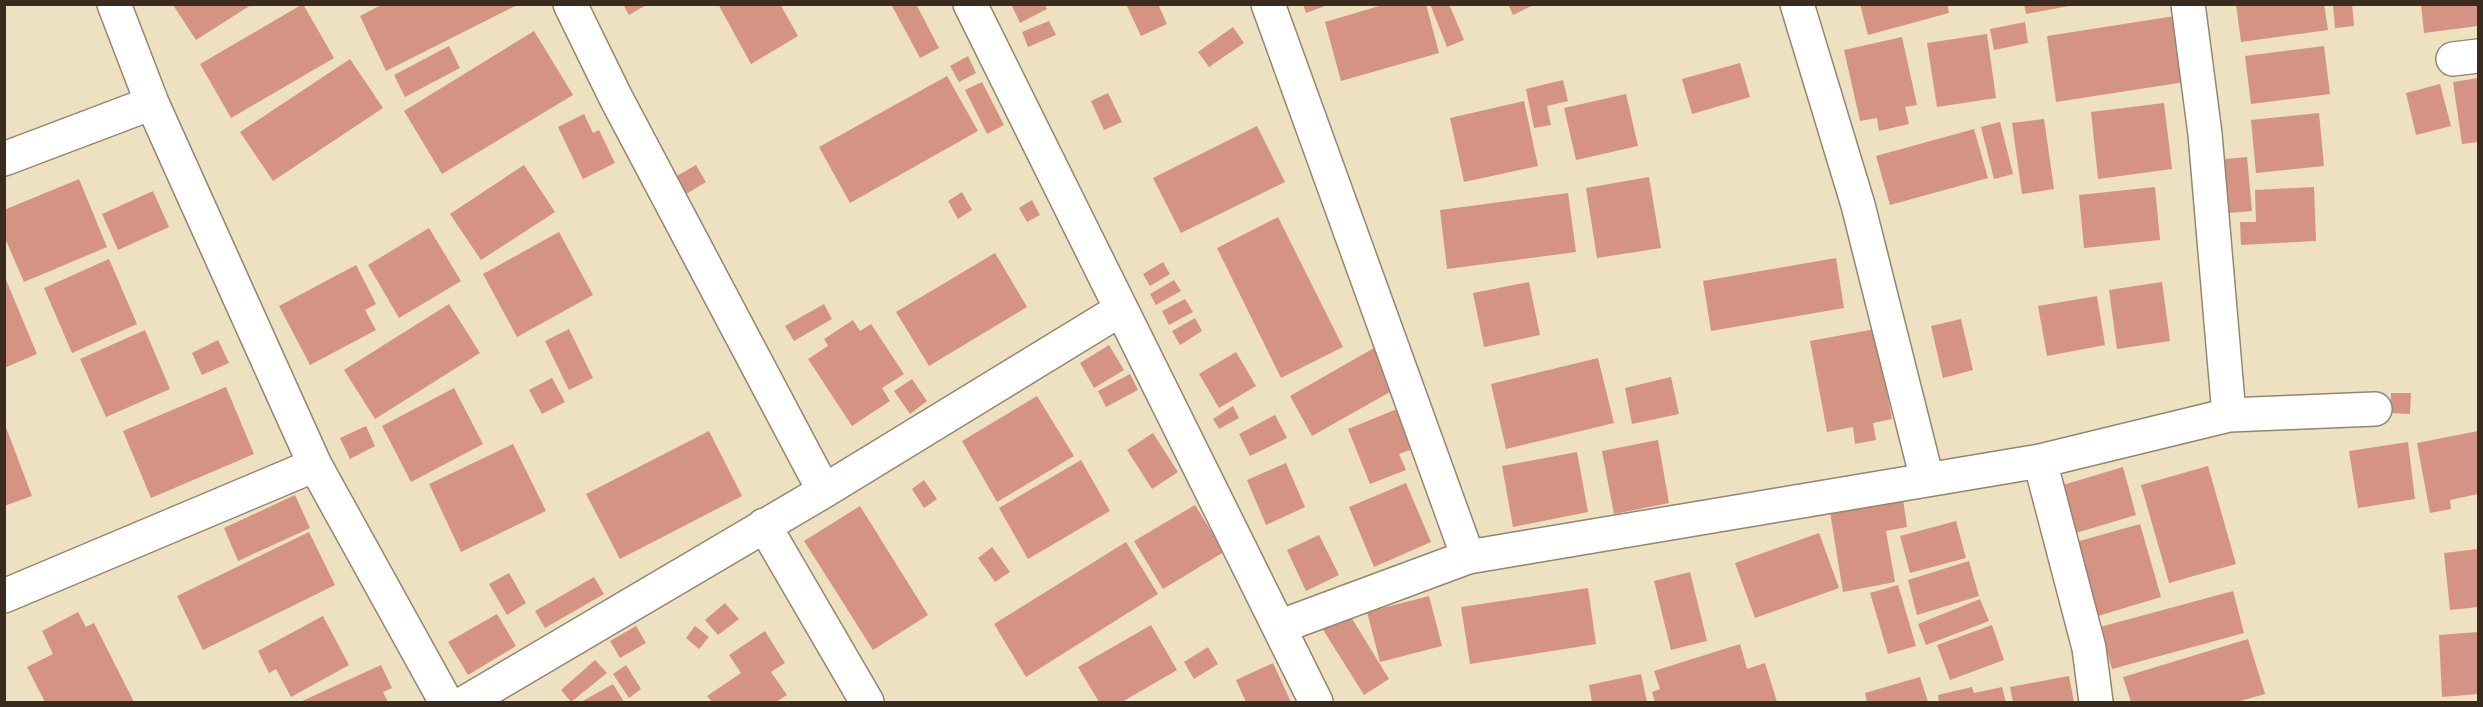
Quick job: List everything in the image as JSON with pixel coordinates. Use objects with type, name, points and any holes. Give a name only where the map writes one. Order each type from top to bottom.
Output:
[{"type":"street","points":[[114,4],[152,103],[315,465],[446,702]]},
{"type":"street","points":[[570,4],[616,98],[825,491]]},
{"type":"street","points":[[970,4],[1316,702]]},
{"type":"street","points":[[1268,4],[1468,556]]},
{"type":"street","points":[[1797,4],[1858,205],[1927,479]]},
{"type":"street","points":[[2187,4],[2205,134],[2229,415]]},
{"type":"street","points":[[4,159],[152,103]]},
{"type":"street","points":[[466,702],[825,491],[1120,310]]},
{"type":"street","points":[[1279,627],[1468,556],[2040,461],[2229,415],[2375,409]]},
{"type":"street","points":[[2040,461],[2089,648],[2096,702]]},
{"type":"street","points":[[4,596],[315,465]]},
{"type":"street","points":[[764,525],[867,702]]},
{"type":"building","points":[[303,4],[334,58],[231,118],[200,64]]},
{"type":"building","points":[[383,4],[519,4],[386,71],[360,16]]},
{"type":"building","points":[[623,4],[648,4],[629,15]]},
{"type":"building","points":[[718,4],[780,4],[798,36],[751,64]]},
{"type":"building","points":[[891,4],[916,4],[939,48],[920,58]]},
{"type":"building","points":[[1011,4],[1044,4],[1047,9],[1020,23]]},
{"type":"building","points":[[1126,4],[1158,4],[1167,24],[1141,36]]},
{"type":"building","points":[[1303,4],[1328,4],[1328,5],[1306,13]]},
{"type":"building","points":[[1386,4],[1426,4],[1439,53],[1341,81],[1325,22]]},
{"type":"building","points":[[1430,4],[1449,4],[1464,40],[1447,47]]},
{"type":"building","points":[[1508,4],[1535,4],[1513,15]]},
{"type":"building","points":[[1860,4],[1947,4],[1949,13],[1868,35]]},
{"type":"building","points":[[2024,4],[2068,4],[2069,6],[2026,14]]},
{"type":"building","points":[[2236,4],[2324,4],[2328,30],[2241,42]]},
{"type":"building","points":[[2333,4],[2352,4],[2354,26],[2335,28]]},
{"type":"building","points":[[2421,4],[2478,4],[2478,26],[2424,33]]},
{"type":"building","points":[[173,5],[251,5],[196,40]]},
{"type":"building","points":[[2175,16],[2185,82],[2056,102],[2047,36]]},
{"type":"building","points":[[1049,21],[1056,35],[1028,47],[1022,32]]},
{"type":"building","points":[[2025,22],[2028,43],[1994,50],[1990,29]]},
{"type":"building","points":[[1233,27],[1244,43],[1209,67],[1198,52]]},
{"type":"building","points":[[534,31],[573,95],[442,174],[404,111]]},
{"type":"building","points":[[1987,34],[1996,98],[1937,107],[1927,43]]},
{"type":"building","points":[[1902,37],[1917,105],[1905,107],[1909,124],[1879,131],[1877,118],[1860,121],[1844,50]]},
{"type":"building","points":[[449,46],[460,68],[405,97],[394,75]]},
{"type":"building","points":[[2324,46],[2330,94],[2251,104],[2245,56]]},
{"type":"building","points":[[968,56],[976,73],[959,82],[950,66]]},
{"type":"building","points":[[350,59],[383,108],[273,181],[240,132]]},
{"type":"building","points":[[1740,63],[1750,97],[1692,114],[1682,79]]},
{"type":"building","points":[[947,76],[978,131],[850,203],[819,147]]},
{"type":"building","points":[[2478,78],[2478,142],[2462,144],[2453,82]]},
{"type":"building","points":[[1563,80],[1568,101],[1547,106],[1551,125],[1534,128],[1526,89]]},
{"type":"building","points":[[982,82],[1004,125],[987,134],[965,90]]},
{"type":"building","points":[[2440,84],[2451,126],[2416,135],[2406,93]]},
{"type":"building","points":[[1108,93],[1122,122],[1104,130],[1091,101]]},
{"type":"building","points":[[1626,94],[1638,146],[1576,160],[1564,108]]},
{"type":"building","points":[[1524,101],[1538,166],[1464,182],[1450,118]]},
{"type":"building","points":[[2164,103],[2172,169],[2098,179],[2091,112]]},
{"type":"building","points":[[2319,113],[2324,166],[2256,173],[2251,120]]},
{"type":"building","points":[[584,114],[593,133],[599,130],[615,163],[583,179],[558,127]]},
{"type":"building","points":[[2044,119],[2054,189],[2022,194],[2012,123]]},
{"type":"building","points":[[2000,122],[2013,174],[1994,179],[1981,127]]},
{"type":"building","points":[[1257,126],[1285,182],[1181,233],[1153,178]]},
{"type":"building","points":[[1974,129],[1988,178],[1890,205],[1876,156]]},
{"type":"building","points":[[2247,157],[2252,211],[2229,213],[2224,159]]},
{"type":"building","points":[[524,165],[555,212],[481,260],[450,214]]},
{"type":"building","points":[[696,165],[706,182],[683,196],[673,178]]},
{"type":"building","points":[[1649,177],[1661,248],[1597,258],[1586,188]]},
{"type":"building","points":[[79,179],[107,247],[24,282],[4,236],[4,210]]},
{"type":"building","points":[[2155,187],[2160,240],[2084,248],[2079,195]]},
{"type":"building","points":[[2314,187],[2316,241],[2241,245],[2240,222],[2256,222],[2255,190]]},
{"type":"building","points":[[153,191],[169,227],[118,250],[102,214]]},
{"type":"building","points":[[962,192],[972,210],[958,219],[948,201]]},
{"type":"building","points":[[1568,193],[1576,252],[1447,269],[1440,210]]},
{"type":"building","points":[[1032,200],[1040,215],[1027,222],[1019,208]]},
{"type":"building","points":[[1278,217],[1343,347],[1281,378],[1217,248]]},
{"type":"building","points":[[429,228],[461,281],[399,318],[368,265]]},
{"type":"building","points":[[559,232],[593,295],[517,337],[483,274]]},
{"type":"building","points":[[995,253],[1027,307],[929,366],[896,312]]},
{"type":"building","points":[[1836,258],[1844,308],[1711,331],[1703,281]]},
{"type":"building","points":[[109,259],[137,324],[72,353],[44,288]]},
{"type":"building","points":[[1163,262],[1170,274],[1150,286],[1143,274]]},
{"type":"building","points":[[356,265],[376,304],[365,310],[376,330],[310,365],[279,306]]},
{"type":"building","points":[[4,275],[37,354],[4,368]]},
{"type":"building","points":[[1174,280],[1181,291],[1156,305],[1150,294]]},
{"type":"building","points":[[1529,282],[1540,335],[1484,347],[1473,293]]},
{"type":"building","points":[[2162,282],[2170,341],[2117,349],[2109,290]]},
{"type":"building","points":[[2097,296],[2105,345],[2047,356],[2038,306]]},
{"type":"building","points":[[1185,299],[1193,312],[1169,325],[1162,311]]},
{"type":"building","points":[[449,304],[480,353],[375,419],[344,370]]},
{"type":"building","points":[[824,304],[832,319],[794,341],[785,326]]},
{"type":"building","points":[[1195,318],[1202,331],[1180,345],[1172,331]]},
{"type":"building","points":[[1961,319],[1973,370],[1943,378],[1931,326]]},
{"type":"building","points":[[853,320],[860,331],[871,324],[904,374],[882,388],[890,401],[852,426],[808,359],[828,346],[824,339]]},
{"type":"building","points":[[569,329],[593,378],[569,390],[545,341]]},
{"type":"building","points":[[1875,329],[1892,419],[1873,423],[1876,440],[1855,444],[1853,427],[1827,432],[1810,341]]},
{"type":"building","points":[[145,330],[170,389],[106,417],[80,359]]},
{"type":"building","points":[[218,340],[229,363],[202,375],[192,353]]},
{"type":"building","points":[[1109,345],[1124,370],[1094,388],[1080,363]]},
{"type":"building","points":[[1374,348],[1397,388],[1312,436],[1290,396]]},
{"type":"building","points":[[1236,352],[1256,386],[1219,408],[1199,374]]},
{"type":"building","points":[[1598,358],[1614,423],[1506,449],[1491,384]]},
{"type":"building","points":[[1130,374],[1138,390],[1106,407],[1098,391]]},
{"type":"building","points":[[1671,377],[1679,414],[1632,424],[1625,388]]},
{"type":"building","points":[[552,378],[565,402],[542,414],[529,390]]},
{"type":"building","points":[[912,379],[927,401],[910,414],[894,391]]},
{"type":"building","points":[[226,387],[254,454],[151,498],[123,431]]},
{"type":"building","points":[[454,388],[483,444],[411,482],[382,426]]},
{"type":"building","points":[[2391,393],[2411,393],[2410,414],[2390,413]]},
{"type":"building","points":[[1037,396],[1074,456],[997,502],[962,441]]},
{"type":"building","points":[[1233,406],[1239,418],[1219,429],[1213,419]]},
{"type":"building","points":[[1397,409],[1413,449],[1399,454],[1406,470],[1370,484],[1348,429]]},
{"type":"building","points":[[1275,415],[1287,438],[1250,456],[1239,434]]},
{"type":"building","points":[[4,422],[32,496],[4,506]]},
{"type":"building","points":[[366,426],[375,446],[350,459],[340,438]]},
{"type":"building","points":[[709,431],[742,496],[620,559],[586,494]]},
{"type":"building","points":[[2478,431],[2478,494],[2450,500],[2451,509],[2430,513],[2417,443]]},
{"type":"building","points":[[1153,433],[1178,472],[1152,489],[1127,450]]},
{"type":"building","points":[[1658,440],[1669,503],[1614,514],[1602,451]]},
{"type":"building","points":[[2408,442],[2415,499],[2358,508],[2349,451]]},
{"type":"building","points":[[513,444],[546,511],[461,552],[429,484]]},
{"type":"building","points":[[1577,452],[1588,512],[1513,527],[1502,466]]},
{"type":"building","points":[[1081,460],[1110,511],[1028,559],[999,508]]},
{"type":"building","points":[[1286,463],[1305,507],[1266,525],[1247,480]]},
{"type":"building","points":[[2208,466],[2236,564],[2169,583],[2141,485]]},
{"type":"building","points":[[2123,467],[2136,515],[2076,533],[2063,485]]},
{"type":"building","points":[[924,480],[937,499],[924,508],[912,489]]},
{"type":"building","points":[[1406,483],[1431,542],[1374,567],[1349,507]]},
{"type":"building","points":[[295,495],[310,528],[238,561],[224,528]]},
{"type":"building","points":[[1903,499],[1907,527],[1886,531],[1895,582],[1843,592],[1830,512]]},
{"type":"building","points":[[1195,505],[1224,552],[1163,589],[1134,541]]},
{"type":"building","points":[[860,506],[928,615],[873,650],[804,541]]},
{"type":"building","points":[[1956,521],[1966,558],[1910,573],[1900,536]]},
{"type":"building","points":[[2140,524],[2161,597],[2098,616],[2076,542]]},
{"type":"building","points":[[309,532],[335,585],[203,650],[177,596]]},
{"type":"building","points":[[1819,533],[1839,588],[1755,618],[1735,563]]},
{"type":"building","points":[[1319,535],[1339,575],[1306,591],[1287,550]]},
{"type":"building","points":[[1126,542],[1158,594],[1026,677],[994,624]]},
{"type":"building","points":[[992,547],[1010,572],[995,582],[978,558]]},
{"type":"building","points":[[2478,549],[2478,607],[2450,610],[2444,553]]},
{"type":"building","points":[[1969,561],[1979,596],[1917,615],[1908,580]]},
{"type":"building","points":[[1690,572],[1707,641],[1671,650],[1654,581]]},
{"type":"building","points":[[509,573],[526,603],[507,615],[489,584]]},
{"type":"building","points":[[594,577],[604,594],[545,628],[535,611]]},
{"type":"building","points":[[1898,585],[1916,646],[1888,654],[1870,593]]},
{"type":"building","points":[[1588,588],[1596,644],[1470,664],[1461,607]]},
{"type":"building","points":[[2233,591],[2244,633],[2112,669],[2100,627]]},
{"type":"building","points":[[1429,596],[1442,646],[1380,662],[1367,612]]},
{"type":"building","points":[[1980,599],[1989,621],[1926,645],[1918,624]]},
{"type":"building","points":[[725,603],[739,619],[718,635],[705,620]]},
{"type":"building","points":[[78,612],[86,627],[94,623],[134,702],[45,702],[27,667],[53,654],[42,631]]},
{"type":"building","points":[[1348,612],[1389,679],[1364,695],[1322,628]]},
{"type":"building","points":[[497,614],[516,646],[468,675],[448,642]]},
{"type":"building","points":[[323,616],[349,665],[291,697],[276,669],[269,673],[258,651]]},
{"type":"building","points":[[1151,625],[1177,670],[1122,702],[1099,702],[1078,667]]},
{"type":"building","points":[[1992,625],[2004,660],[1950,680],[1937,645]]},
{"type":"building","points":[[636,626],[646,643],[620,658],[610,641]]},
{"type":"building","points":[[695,626],[709,637],[699,649],[686,638]]},
{"type":"building","points":[[765,631],[785,663],[771,672],[787,695],[776,702],[712,702],[707,696],[741,673],[729,655]]},
{"type":"building","points":[[2478,632],[2478,694],[2442,697],[2439,635]]},
{"type":"building","points":[[2248,639],[2265,694],[2237,702],[2131,702],[2123,677]]},
{"type":"building","points":[[1740,644],[1747,669],[1765,663],[1777,702],[1655,702],[1652,692],[1660,689],[1654,671]]},
{"type":"building","points":[[1208,647],[1218,664],[1194,679],[1184,662]]},
{"type":"building","points":[[595,660],[607,673],[571,702],[561,690]]},
{"type":"building","points":[[1273,663],[1291,702],[1246,702],[1236,680]]},
{"type":"building","points":[[381,665],[392,688],[383,692],[388,702],[300,702]]},
{"type":"building","points":[[626,665],[641,689],[629,698],[613,674]]},
{"type":"building","points":[[1641,674],[1647,702],[1592,702],[1589,685]]},
{"type":"building","points":[[2069,676],[2074,702],[2013,702],[2010,687]]},
{"type":"building","points":[[1920,677],[1928,702],[1867,702],[1865,693]]},
{"type":"building","points":[[613,684],[624,702],[581,702]]},
{"type":"building","points":[[1972,687],[1974,693],[2002,687],[2006,702],[1939,702],[1938,695]]}]
